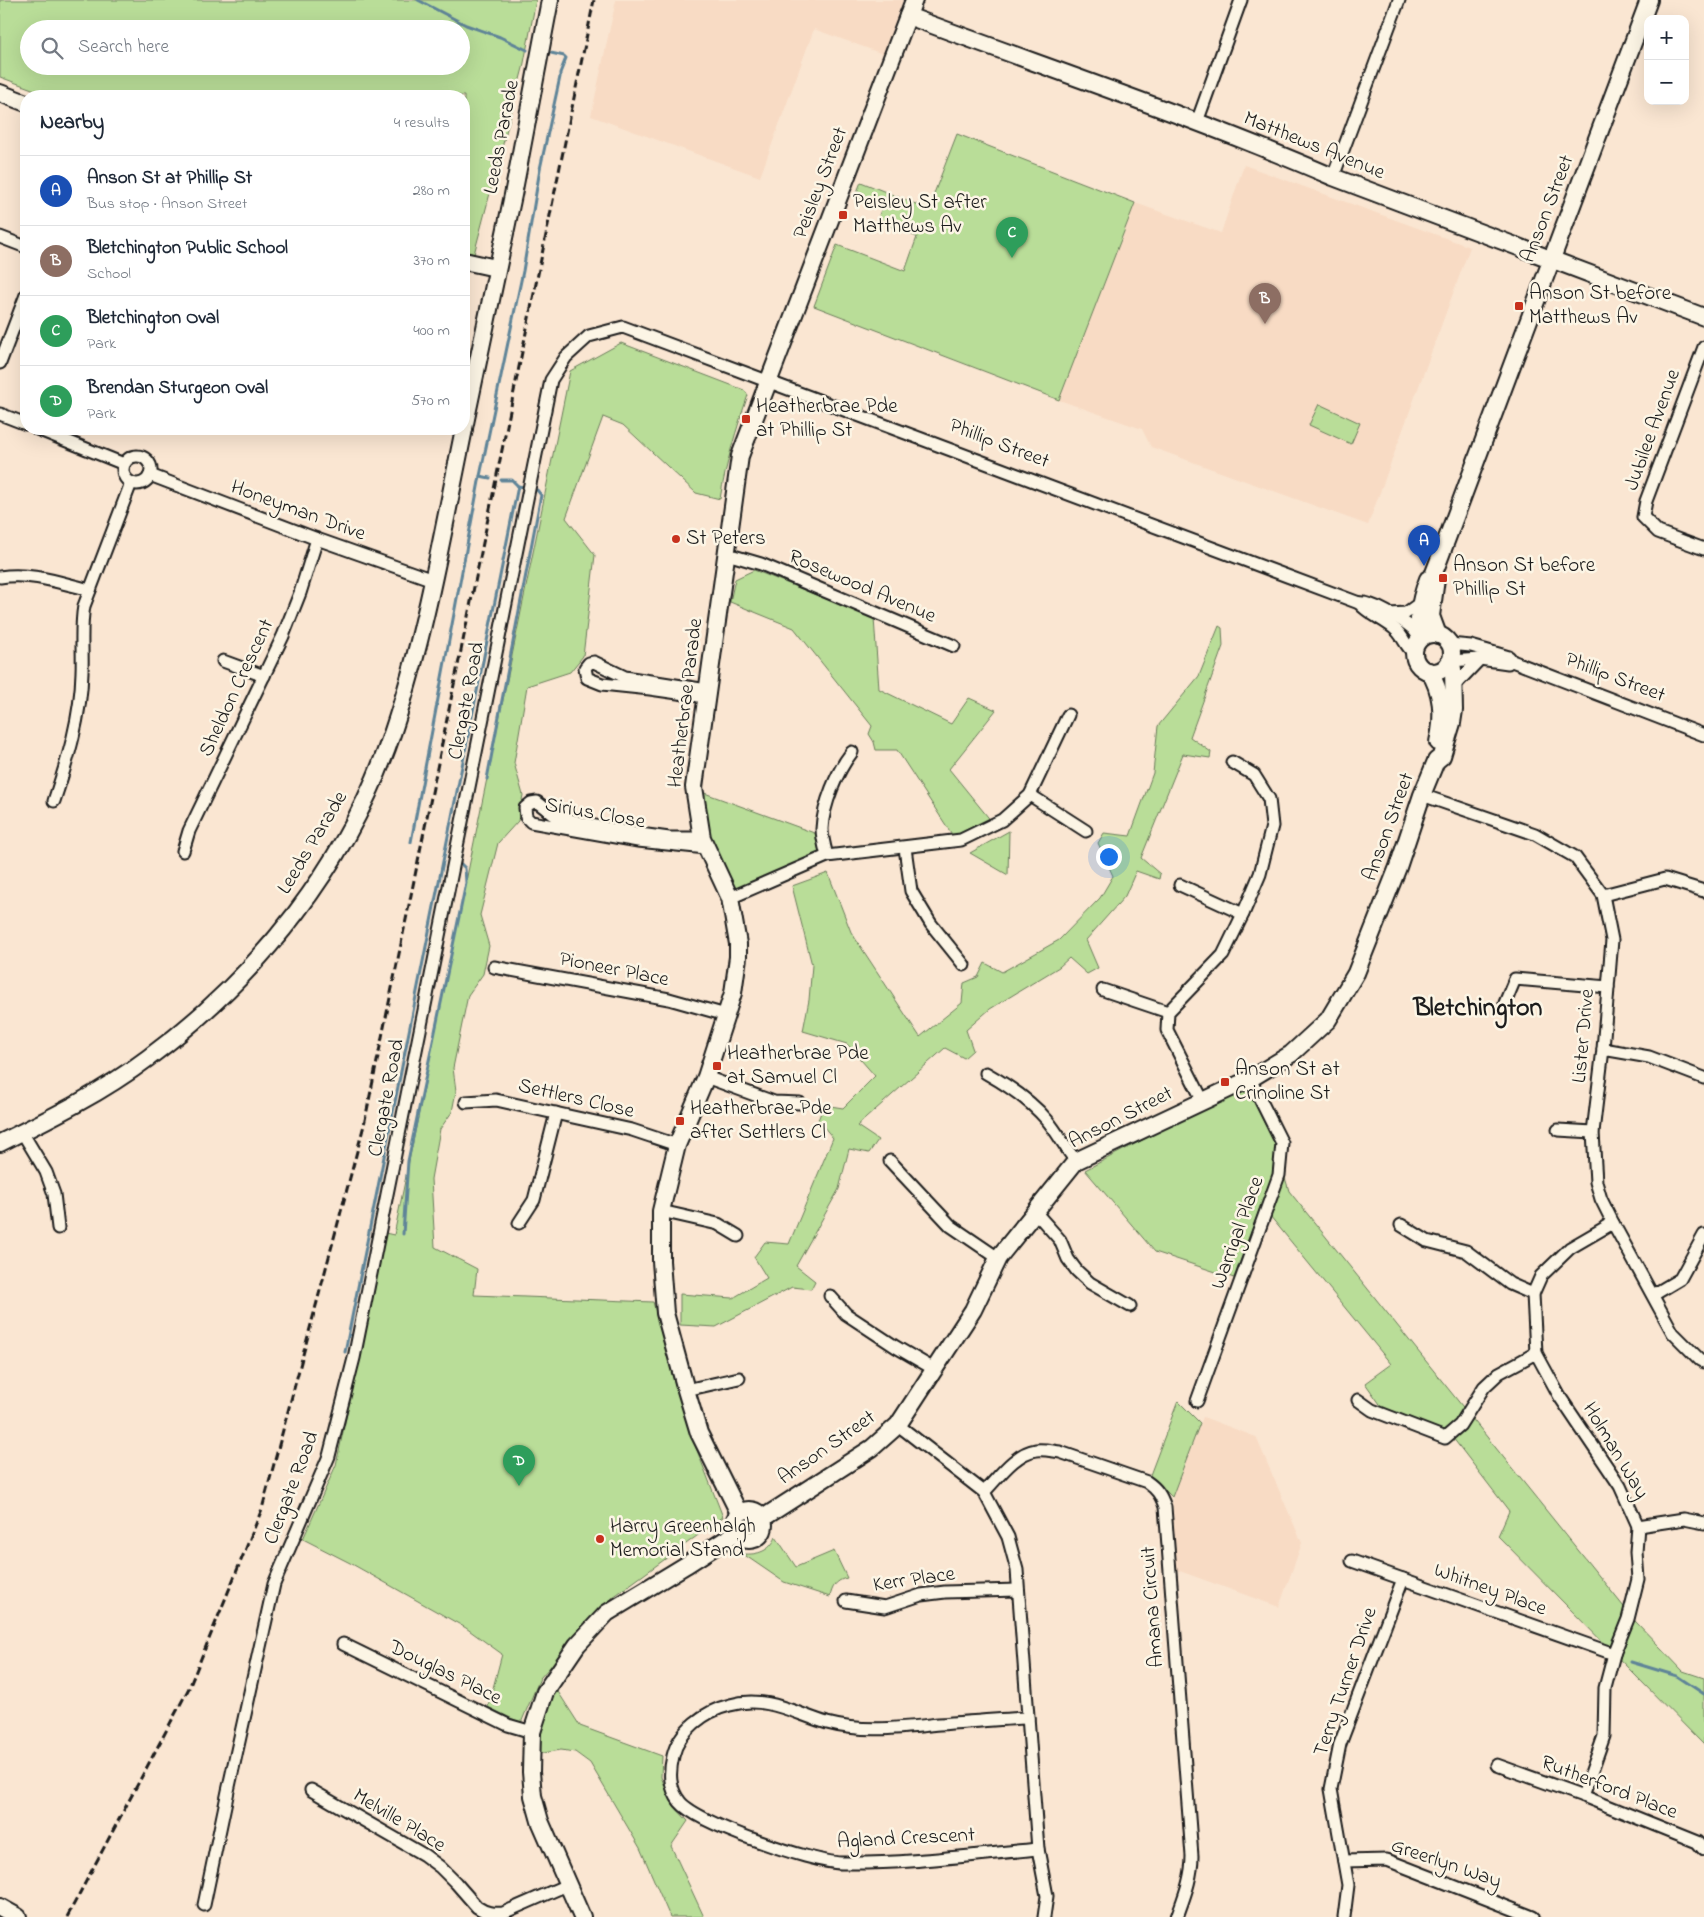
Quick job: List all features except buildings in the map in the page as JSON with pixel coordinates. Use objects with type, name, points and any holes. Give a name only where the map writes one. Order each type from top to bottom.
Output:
[{"type":"street","name":"Leeds Parade","points":[[470,398],[496,268],[513,195],[550,0]]},
{"type":"street","name":"Peisley Street","points":[[769,381],[914,0]]},
{"type":"street","points":[[1197,122],[1241,0]]},
{"type":"street","points":[[1333,177],[1399,0]]},
{"type":"street","name":"Anson Street","points":[[1418,643],[1420,603],[1429,576],[1434,572],[1649,0]]},
{"type":"street","name":"Matthews Avenue","points":[[908,16],[1197,122],[1333,177],[1704,317]]},
{"type":"street","points":[[0,93],[20,101]]},
{"type":"street","points":[[0,237],[20,245]]},
{"type":"street","points":[[470,262],[496,268]]},
{"type":"street","points":[[0,363],[20,311]]},
{"type":"street","name":"Phillip Street","points":[[623,327],[1359,603],[1366,602],[1414,629],[1418,643]]},
{"type":"street","name":"Clergate Road","points":[[204,1906],[274,1584],[329,1456],[354,1358],[552,380],[566,357],[589,336],[623,327]]},
{"type":"street","name":"Jubilee Avenue","points":[[1704,347],[1646,501],[1643,517],[1658,532],[1704,550]]},
{"type":"street","name":"Heatherbrae Parade","points":[[739,1513],[699,1433],[665,1313],[661,1261],[661,1211],[677,1145],[706,1077],[733,993],[738,944],[730,898],[704,843],[694,787],[740,456],[769,381]]},
{"type":"street","points":[[0,414],[20,422]]},
{"type":"street","points":[[52,435],[124,464]]},
{"type":"street","name":"Leeds Parade","points":[[0,1143],[87,1098],[121,1077],[174,1038],[206,1012],[231,987],[270,945],[301,907],[341,843],[375,778],[392,733],[406,690],[433,580],[463,435]]},
{"type":"street","points":[[130,457],[144,458],[150,465],[150,475],[144,482],[138,484],[131,483],[124,475],[124,464],[130,457]]},
{"type":"street","name":"Honeyman Drive","points":[[150,475],[317,539],[433,580]]},
{"type":"street","points":[[54,801],[75,733],[82,672],[81,622],[84,606],[131,483]]},
{"type":"street","name":"Sheldon Crescent","points":[[184,851],[190,831],[287,628],[317,539]]},
{"type":"street","name":"Rosewood Avenue","points":[[727,554],[761,564],[954,646]]},
{"type":"street","name":"Anson Street","points":[[762,1518],[872,1448],[898,1425],[973,1310],[998,1258],[1076,1161],[1250,1079],[1291,1054],[1328,1020],[1356,973],[1398,867],[1422,795],[1436,761],[1442,756],[1452,723],[1453,669],[1431,616],[1436,579],[1434,572]]},
{"type":"street","points":[[0,577],[14,575],[37,577],[90,590]]},
{"type":"street","name":"Phillip Street","points":[[1359,603],[1364,609],[1418,643]]},
{"type":"street","points":[[1390,614],[1406,613],[1420,603]]},
{"type":"street","points":[[1430,634],[1447,651],[1440,670],[1429,671],[1420,666],[1415,660],[1418,643],[1430,634]]},
{"type":"street","name":"Phillip Street","points":[[1447,651],[1471,646],[1496,652],[1509,657],[1512,661],[1704,735]]},
{"type":"street","name":"Phillip Street","points":[[1447,651],[1480,659],[1507,663],[1512,661]]},
{"type":"street","points":[[1454,686],[1480,659]]},
{"type":"street","points":[[223,661],[264,676]]},
{"type":"street","points":[[594,662],[626,677],[707,694],[602,684],[587,678],[584,668],[589,663],[594,662]]},
{"type":"street","name":"Anson Street","points":[[1429,671],[1437,685],[1441,709],[1440,734],[1434,754],[1436,761]]},
{"type":"street","points":[[730,898],[826,856],[961,840],[1002,820],[1030,795],[1068,715]]},
{"type":"street","points":[[826,856],[822,829],[830,793],[843,763],[852,752]]},
{"type":"street","points":[[1203,1101],[1167,1030],[1168,1012],[1223,955],[1260,874],[1272,826],[1269,799],[1254,775],[1232,762]]},
{"type":"street","points":[[1030,795],[1086,831]]},
{"type":"street","name":"Lister Drive","points":[[1422,795],[1535,834],[1575,857],[1603,895],[1612,940],[1603,1049],[1593,1132],[1596,1182],[1601,1200],[1673,1333],[1704,1362]]},
{"type":"street","name":"Sirius Close","points":[[531,802],[537,802],[554,815],[586,824],[704,843],[638,841],[531,822],[526,817],[525,808],[531,802]]},
{"type":"street","points":[[905,848],[911,891],[931,924],[964,965]]},
{"type":"street","points":[[1603,895],[1665,879],[1704,891]]},
{"type":"street","points":[[1180,885],[1243,914]]},
{"type":"street","name":"Pioneer Place","points":[[494,967],[669,999],[726,1015]]},
{"type":"street","points":[[1505,1003],[1515,979],[1608,987]]},
{"type":"street","points":[[1103,990],[1168,1012]]},
{"type":"street","points":[[1603,1049],[1649,1057],[1704,1078]]},
{"type":"street","points":[[986,1073],[1012,1088],[1047,1120],[1076,1161]]},
{"type":"street","points":[[706,1077],[774,1102],[800,1103]]},
{"type":"street","name":"Warrigal Place","points":[[1197,1401],[1279,1175],[1282,1143],[1250,1079]]},
{"type":"street","name":"Settlers Close","points":[[466,1102],[496,1100],[632,1130],[677,1145]]},
{"type":"street","points":[[518,1223],[534,1200],[556,1113]]},
{"type":"street","points":[[1558,1130],[1593,1132]]},
{"type":"street","points":[[22,1132],[46,1172],[54,1194],[58,1228]]},
{"type":"street","points":[[890,1161],[951,1226],[998,1258]]},
{"type":"street","points":[[661,1211],[718,1224],[738,1236]]},
{"type":"street","points":[[1036,1213],[1060,1240],[1068,1259],[1077,1271],[1090,1283],[1130,1306]]},
{"type":"street","points":[[1401,1225],[1427,1241],[1466,1251],[1510,1284],[1533,1294],[1541,1276],[1570,1248],[1613,1223]]},
{"type":"street","points":[[1653,1295],[1680,1279],[1704,1235]]},
{"type":"street","name":"Holman Way","points":[[1533,1294],[1536,1353],[1560,1397],[1620,1486],[1638,1526],[1636,1552],[1638,1579],[1628,1619],[1614,1654],[1605,1688],[1604,1736],[1584,1796]]},
{"type":"street","points":[[830,1296],[846,1314],[934,1369]]},
{"type":"street","points":[[1358,1400],[1372,1410],[1445,1438],[1460,1425],[1484,1387],[1499,1373],[1536,1353]]},
{"type":"street","points":[[686,1390],[739,1378]]},
{"type":"street","points":[[898,1425],[984,1492],[1008,1536],[1014,1553],[1038,1849],[1047,1896],[1044,1917]]},
{"type":"street","name":"Amana Circuit","points":[[984,1492],[1024,1454],[1041,1450],[1060,1452],[1148,1482],[1162,1496],[1165,1507],[1192,1862],[1189,1882],[1177,1917]]},
{"type":"street","points":[[752,1510],[762,1518],[764,1526],[758,1538],[746,1540],[736,1533],[734,1522],[739,1513],[752,1510]]},
{"type":"street","points":[[1638,1526],[1684,1519],[1704,1523]]},
{"type":"street","points":[[582,1917],[540,1821],[533,1796],[530,1772],[532,1732],[545,1692],[564,1662],[595,1624],[607,1613],[736,1533]]},
{"type":"street","name":"Whitney Place","points":[[1352,1561],[1614,1654]]},
{"type":"street","name":"Terry Turner Drive","points":[[1344,1917],[1348,1885],[1331,1789],[1340,1744],[1403,1579]]},
{"type":"street","name":"Kerr Place","points":[[846,1601],[885,1607],[921,1595],[1018,1590]]},
{"type":"street","name":"Douglas Place","points":[[343,1644],[508,1725],[532,1732]]},
{"type":"street","name":"Agland Crescent","points":[[1028,1718],[882,1730],[853,1728],[826,1723],[782,1706],[751,1701],[730,1704],[699,1719],[688,1729],[677,1743],[673,1753],[670,1776],[675,1794],[681,1804],[692,1812],[728,1829],[802,1856],[819,1860],[839,1863],[900,1861],[1038,1849]]},
{"type":"street","name":"Rutherford Place","points":[[1497,1765],[1584,1796],[1697,1842],[1704,1850]]},
{"type":"street","name":"Melville Place","points":[[311,1790],[440,1867],[477,1907],[484,1912],[502,1913],[567,1885]]},
{"type":"street","name":"Greerlyn Way","points":[[1344,1861],[1388,1860],[1532,1917]]},
{"type":"street","points":[[0,1906],[18,1917]]},
{"type":"shaded area","points":[[616,0],[903,0],[883,54],[814,29],[760,177],[591,116]]},
{"type":"shaded area","points":[[1244,165],[1470,247],[1368,525],[1151,447],[1142,429],[1059,400],[1135,203],[1221,233]]},
{"type":"shaded area","points":[[1203,1417],[1256,1437],[1302,1543],[1279,1607],[1177,1570],[1172,1497]]},
{"type":"green space","points":[[0,0],[536,0],[523,68],[474,254],[470,253],[470,90],[35,90],[0,77]]},
{"type":"green space","points":[[957,134],[1135,203],[1059,400],[814,306],[837,245],[905,271],[917,237],[877,221],[882,207],[855,197],[861,182],[928,209]]},
{"type":"green space","points":[[621,343],[744,390],[748,395],[725,472],[720,499],[696,493],[623,425],[603,417],[566,518],[595,555],[583,656],[570,672],[527,686],[514,763],[523,795],[518,821],[498,843],[480,915],[489,946],[483,974],[468,995],[453,1068],[456,1091],[452,1112],[440,1129],[431,1179],[435,1247],[477,1269],[474,1295],[653,1302],[689,1430],[723,1517],[613,1597],[540,1678],[521,1723],[488,1707],[502,1654],[466,1628],[352,1564],[303,1539],[336,1465],[385,1233],[394,1235],[570,371]]},
{"type":"green space","points":[[1319,404],[1360,423],[1351,444],[1309,425]]},
{"type":"green space","points":[[754,570],[874,618],[879,689],[951,724],[969,698],[996,710],[949,769],[992,822],[955,839],[897,750],[876,750],[869,734],[872,726],[794,628],[730,602],[735,579]]},
{"type":"green space","points":[[1219,626],[1222,628],[1223,646],[1190,737],[1211,752],[1210,758],[1183,754],[1141,858],[1160,874],[1159,879],[1136,871],[1125,896],[1086,940],[1098,968],[1087,974],[1069,958],[1059,967],[990,1009],[966,1030],[973,1050],[964,1058],[945,1048],[857,1126],[878,1140],[869,1153],[849,1149],[839,1189],[796,1266],[815,1281],[811,1289],[792,1287],[716,1327],[680,1325],[680,1294],[733,1298],[767,1278],[754,1257],[765,1242],[789,1244],[833,1138],[818,1120],[824,1105],[843,1108],[875,1076],[847,1044],[803,1031],[809,1000],[812,965],[792,886],[828,873],[851,932],[920,1037],[962,1003],[964,983],[978,977],[985,963],[1002,972],[1059,940],[1100,898],[1113,876],[1098,843],[1104,833],[1130,836],[1153,773],[1158,726],[1199,676]]},
{"type":"green space","points":[[699,791],[817,834],[819,855],[732,890],[710,842]]},
{"type":"green space","points":[[1009,831],[1008,875],[970,853]]},
{"type":"green space","points":[[1246,1086],[1276,1147],[1289,1191],[1636,1622],[1683,1671],[1704,1678],[1704,1745],[1498,1536],[1509,1511],[1446,1429],[1440,1431],[1382,1407],[1365,1383],[1391,1364],[1261,1205],[1234,1278],[1155,1252],[1085,1170]]},
{"type":"green space","points":[[1178,1401],[1200,1423],[1172,1497],[1150,1475]]},
{"type":"green space","points":[[776,1537],[796,1567],[834,1551],[847,1578],[835,1584],[830,1597],[784,1582],[743,1554],[754,1554],[767,1549]]},
{"type":"green space","points":[[555,1687],[580,1726],[662,1756],[661,1777],[673,1805],[688,1821],[671,1846],[704,1917],[670,1917],[640,1848],[590,1763],[575,1752],[561,1750],[537,1754],[543,1718]]},
{"type":"waterway","points":[[418,0],[456,20]]},
{"type":"waterway","points":[[470,26],[500,37],[527,50]]},
{"type":"waterway","points":[[490,478],[480,476],[523,271],[540,169],[560,73],[566,58],[551,53]]},
{"type":"waterway","points":[[411,842],[480,476]]},
{"type":"waterway","points":[[501,480],[512,480],[518,486],[524,487]]},
{"type":"waterway","points":[[345,1352],[518,486]]},
{"type":"waterway","points":[[487,779],[541,495],[537,490]]},
{"type":"waterway","points":[[403,1234],[408,1161],[466,883],[465,868],[461,864]]},
{"type":"waterway","points":[[1631,1662],[1677,1676],[1704,1694]]},
{"type":"railway","points":[[67,1917],[189,1688],[262,1509],[364,1125],[594,0]]},
{"type":"place","name":"Peisley St after Matthews Av","points":[[843,215]]},
{"type":"place","name":"Bletchington Oval","points":[[1012,258]]},
{"type":"place","name":"Anson St before Matthews Av","points":[[1519,306]]},
{"type":"place","name":"Bletchington Public School","points":[[1265,324]]},
{"type":"place","name":"Heatherbrae Pde at Phillip St","points":[[746,419]]},
{"type":"place","name":"St Peters","points":[[676,539]]},
{"type":"place","name":"Anson St at Phillip St","points":[[1424,566]]},
{"type":"place","name":"Anson St before Phillip St","points":[[1443,578]]},
{"type":"place","name":"Heatherbrae Pde at Samuel Cl","points":[[717,1066]]},
{"type":"place","name":"Anson St at Crinoline St","points":[[1225,1082]]},
{"type":"place","name":"Heatherbrae Pde after Settlers Cl","points":[[680,1121]]},
{"type":"place","name":"Brendan Sturgeon Oval","points":[[519,1486]]},
{"type":"place","name":"Harry Greenhalgh Memorial Stand","points":[[600,1539]]},
{"type":"district","name":"Bletchington","points":[[1478,1009]]}]
